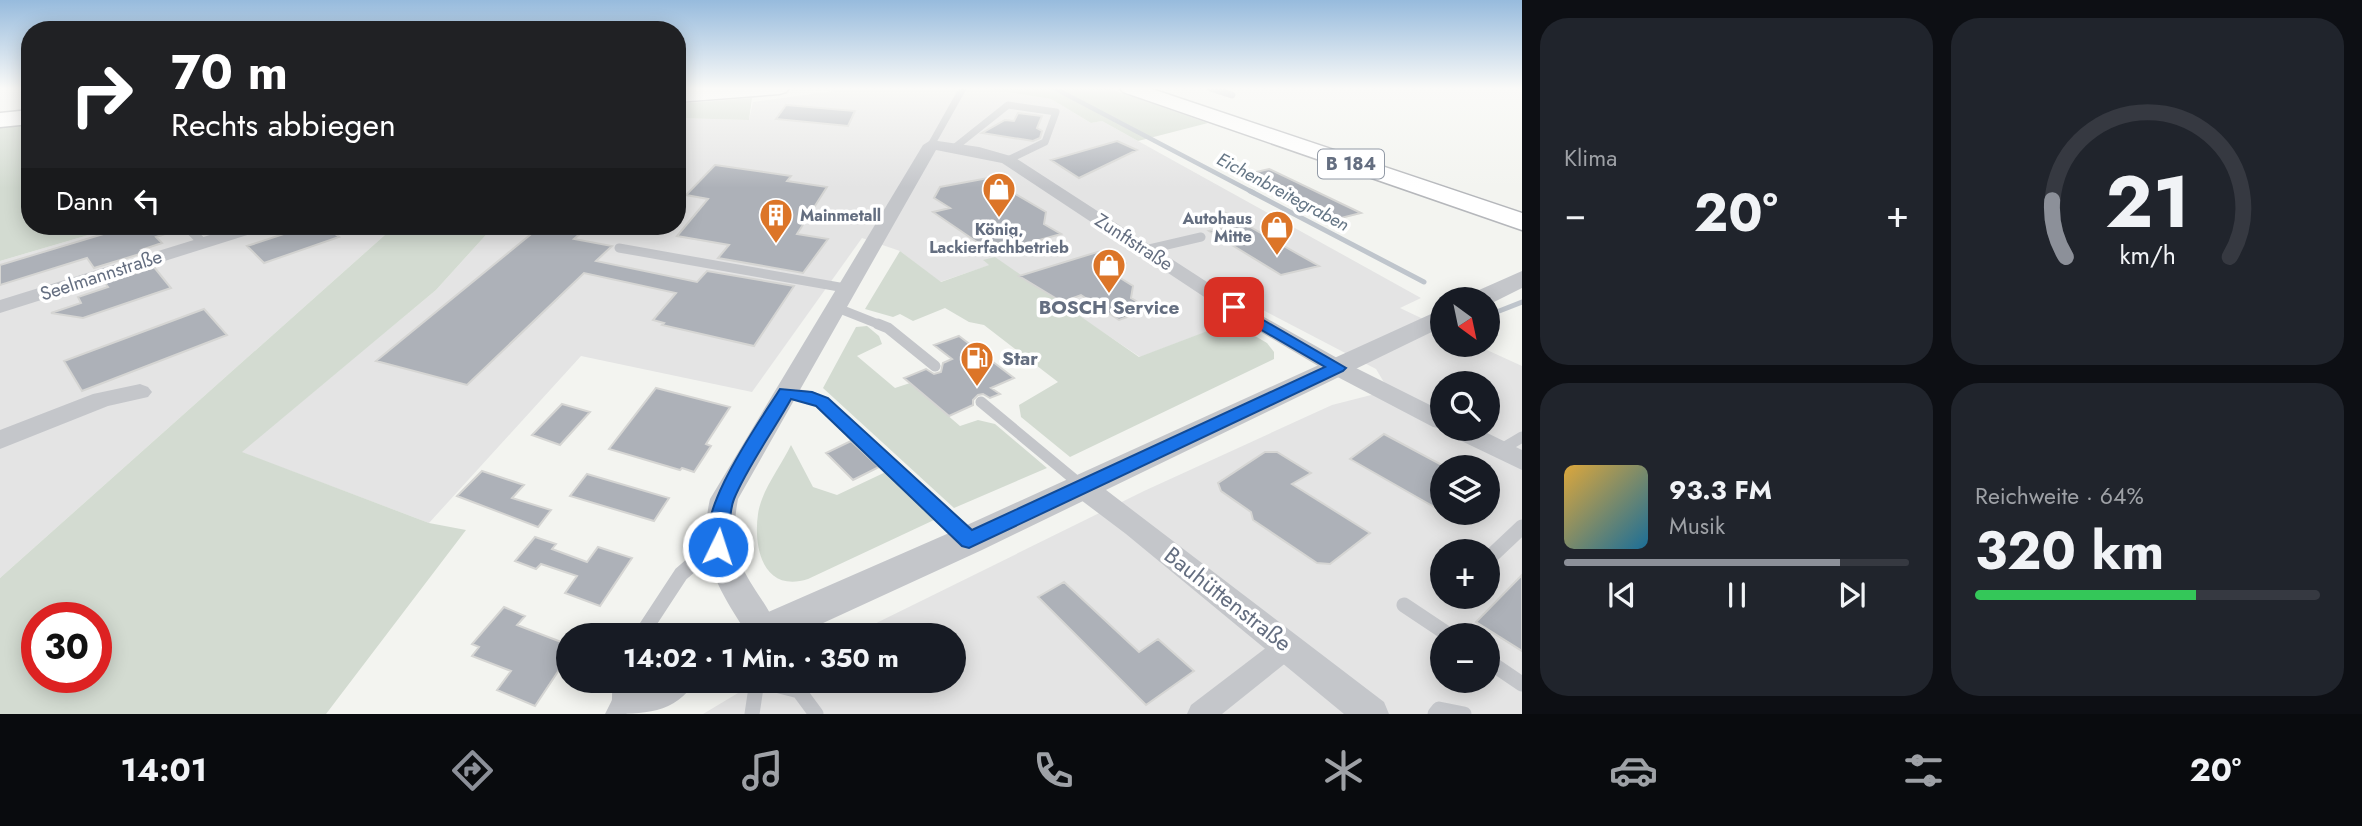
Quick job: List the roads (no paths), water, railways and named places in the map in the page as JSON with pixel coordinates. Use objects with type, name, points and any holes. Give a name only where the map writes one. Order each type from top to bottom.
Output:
[{"type":"main road","name":"B 184","points":[[1231,121],[1522,222]]},
{"type":"street","name":"Zunftstraße","points":[[943,147],[1008,160],[1234,307],[1338,368],[1430,415]]},
{"type":"street","points":[[755,623],[722,560],[718,523],[724,499],[840,298],[943,147]]},
{"type":"street","points":[[202,242],[208,235]]},
{"type":"street","name":"Seelmannstraße","points":[[0,307],[226,235]]},
{"type":"street","points":[[1500,289],[1522,278]]},
{"type":"street","points":[[785,623],[1083,487],[1430,323]]},
{"type":"street","points":[[0,440],[102,400],[140,392]]},
{"type":"street","points":[[1492,441],[1515,449]]},
{"type":"street","name":"Bauhüttenstraße","points":[[1083,487],[1371,714]]},
{"type":"street","points":[[1201,714],[1288,646]]},
{"type":"street","points":[[627,714],[657,693]]},
{"type":"lane","points":[[943,147],[952,121]]},
{"type":"lane","points":[[943,147],[982,121]]},
{"type":"lane","points":[[1008,160],[1045,142],[1053,121]]},
{"type":"lane","points":[[195,235],[202,242]]},
{"type":"lane","points":[[1145,250],[1201,237]]},
{"type":"lane","points":[[619,248],[840,298],[888,328],[935,366]]},
{"type":"lane","points":[[786,393],[812,397],[822,402],[969,540]]},
{"type":"lane","points":[[981,402],[1083,487]]},
{"type":"lane","points":[[1500,548],[1522,527]]},
{"type":"lane","points":[[649,623],[681,574],[718,542]]},
{"type":"lane","points":[[1404,606],[1430,623]]},
{"type":"lane","points":[[1500,669],[1522,684]]},
{"type":"lane","points":[[619,714],[620,693]]},
{"type":"lane","points":[[752,714],[756,693]]},
{"type":"lane","points":[[800,693],[816,714]]},
{"type":"lane","points":[[1435,714],[1439,709],[1464,714]]},
{"type":"waterway","name":"Eichenbreitegraben","points":[[1117,121],[1254,193]]},
{"type":"waterway","name":"Eichenbreitegraben","points":[[1250,191],[1424,282]]},
{"type":"waterway","name":"Eichenbreitegraben","points":[[1500,311],[1522,302]]},
{"type":"place","name":"König, Lackierfachbetrieb","points":[[999,219]]},
{"type":"place","name":"Mainmetall","points":[[776,245]]},
{"type":"place","name":"Autohaus Mitte","points":[[1277,257]]},
{"type":"place","name":"BOSCH Service","points":[[1109,295]]},
{"type":"place","name":"Star","points":[[977,388]]}]
